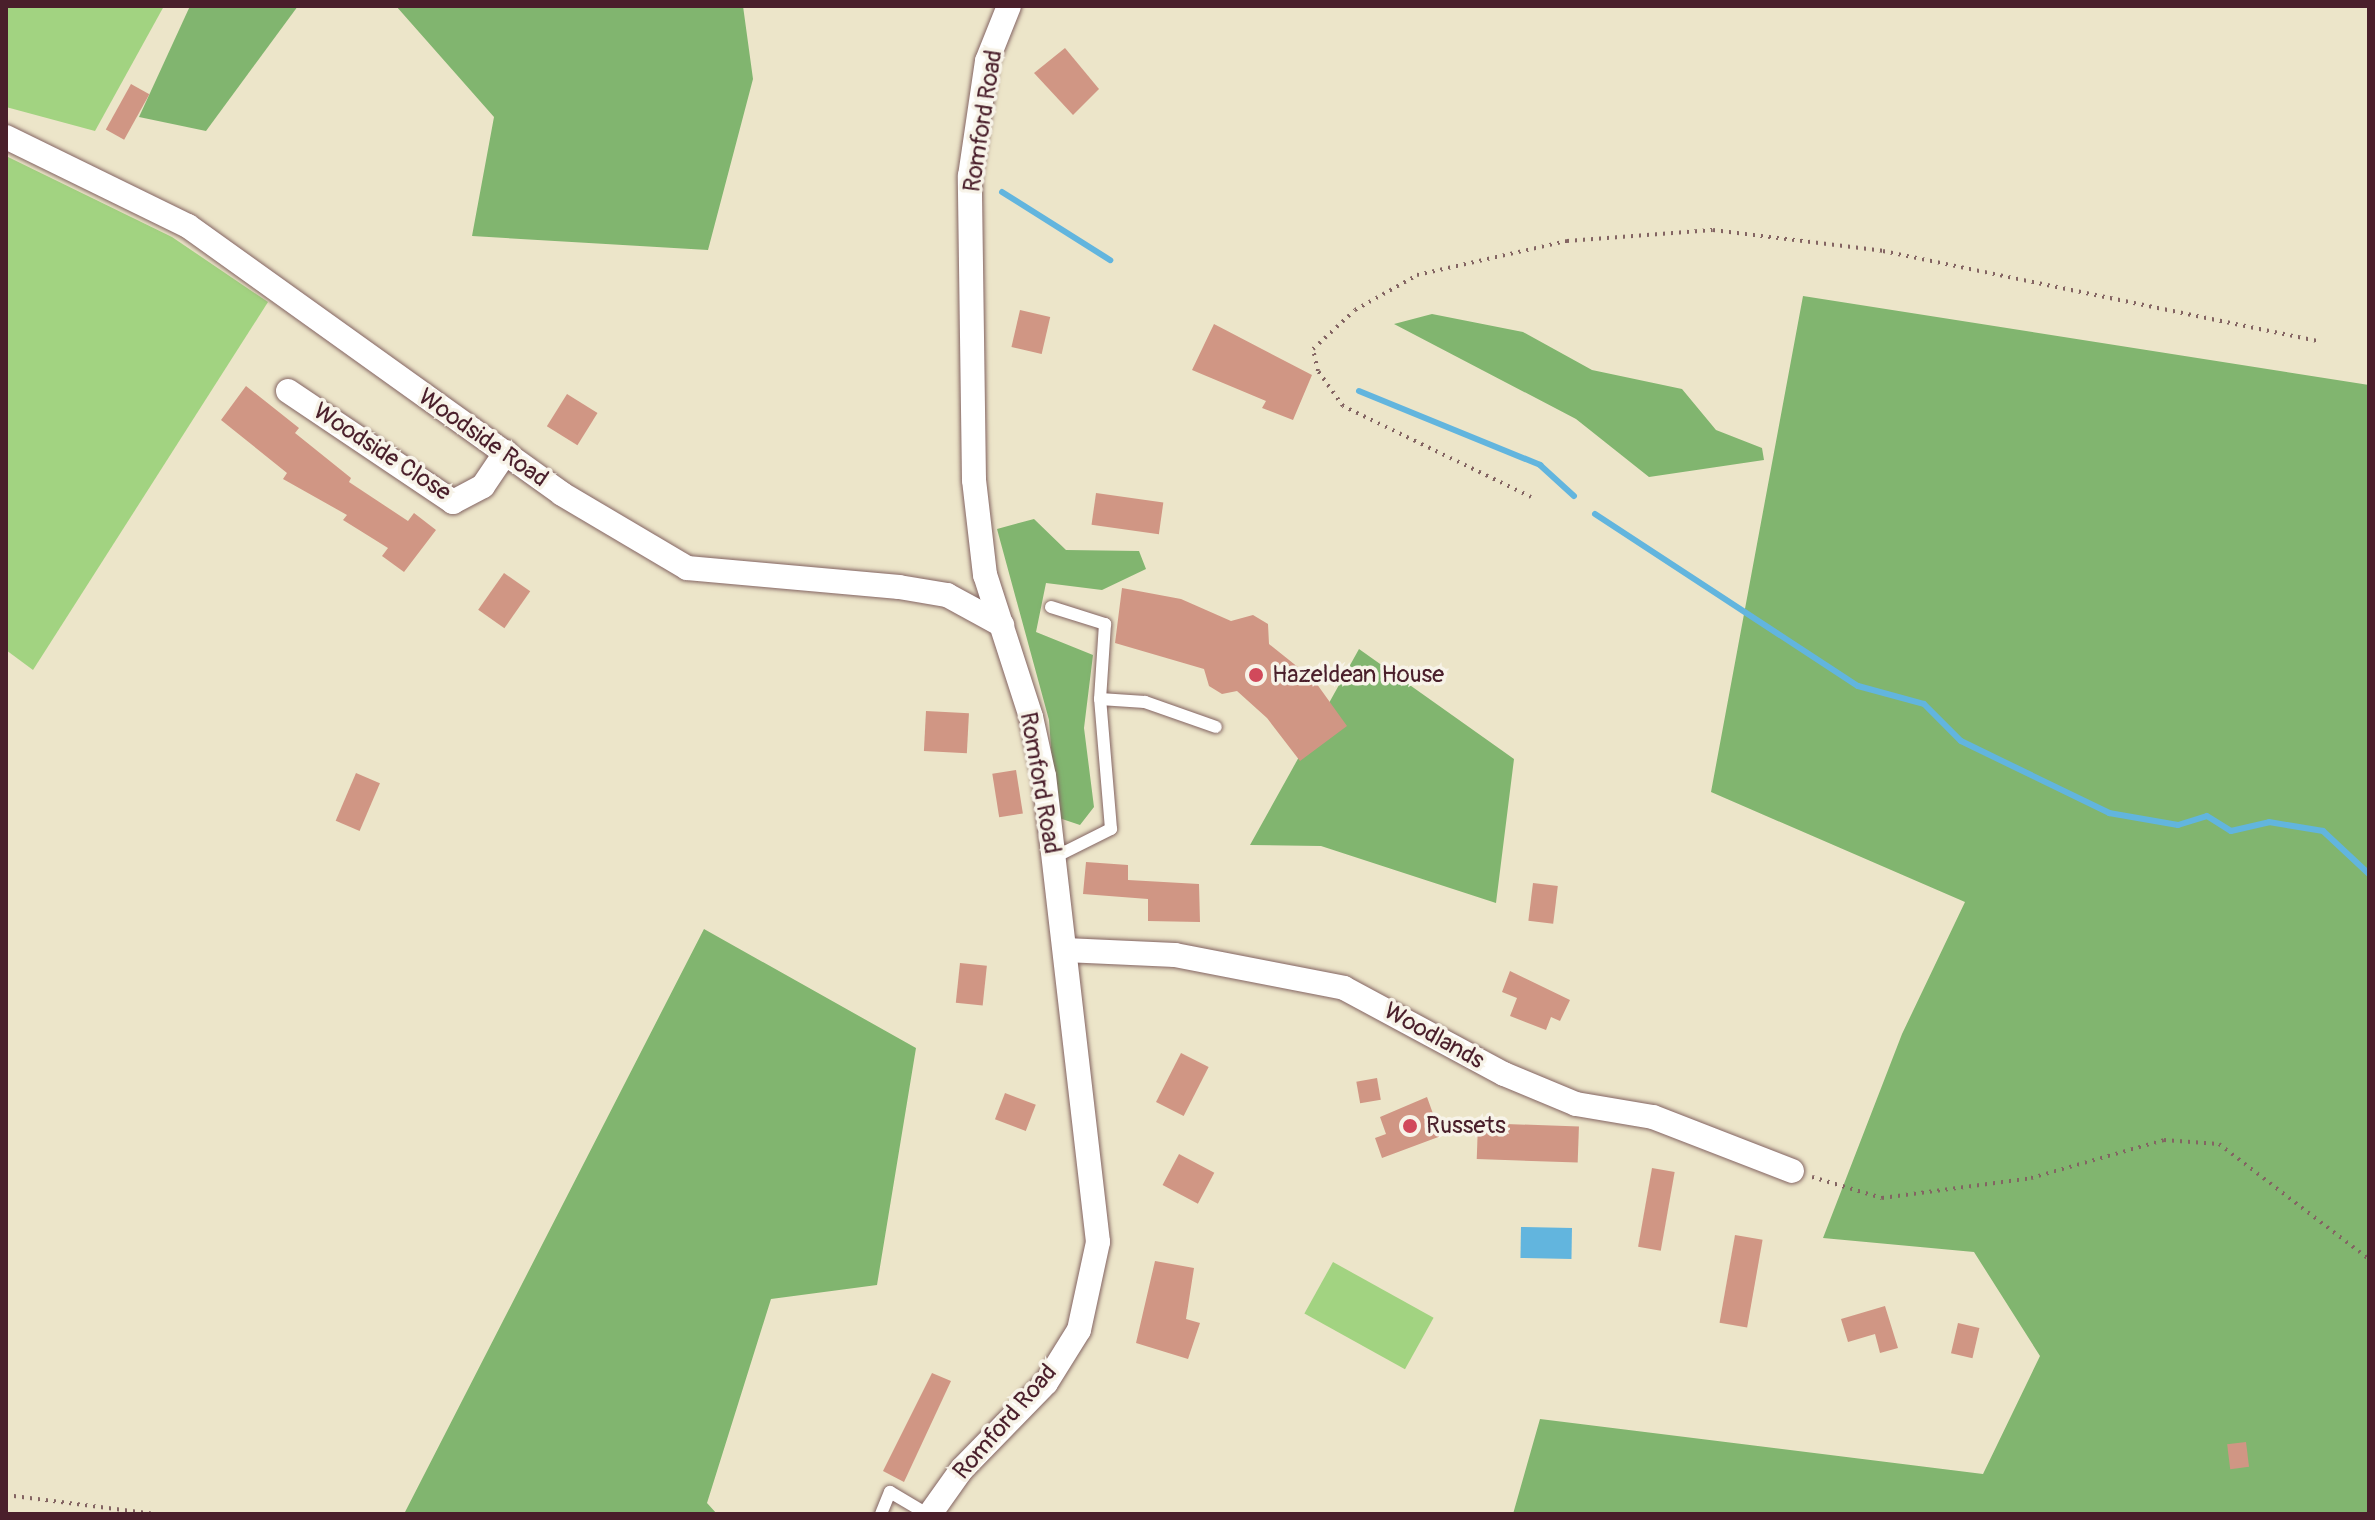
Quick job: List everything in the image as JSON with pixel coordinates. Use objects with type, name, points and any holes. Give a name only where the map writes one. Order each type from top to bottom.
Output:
[{"type":"street","name":"Romford Road","points":[[928,1514],[962,1469],[1046,1383],[1079,1330],[1091,1292],[1098,1242],[1044,776],[985,575],[974,480],[970,176],[987,61],[1009,6]]},
{"type":"street","name":"Woodside Road","points":[[6,137],[188,226],[562,494],[687,568],[947,595],[1002,625]]},
{"type":"street","name":"Woodside Close","points":[[288,391],[453,502],[483,486],[506,452]]},
{"type":"street","name":"Woodlands","points":[[1065,950],[1175,955],[1344,988],[1491,1068],[1562,1098],[1653,1117],[1792,1171]]},
{"type":"lane","points":[[1051,607],[1105,624],[1100,699],[1111,829],[1053,858]]},
{"type":"lane","points":[[1100,699],[1145,702],[1216,727]]},
{"type":"lane","points":[[881,1514],[890,1492],[928,1514]]},
{"type":"path","points":[[1531,497],[1343,406],[1318,371],[1313,349],[1355,310],[1417,275],[1567,241],[1713,230],[1883,251],[2319,341]]},
{"type":"path","points":[[1792,1171],[1882,1198],[2031,1178],[2164,1140],[2219,1144],[2369,1259]]},
{"type":"path","points":[[6,1495],[155,1514]]},
{"type":"green space","points":[[6,6],[164,6],[95,131],[6,107]]},
{"type":"green space","points":[[190,6],[298,6],[206,131],[139,117]]},
{"type":"green space","points":[[396,6],[743,6],[753,79],[708,250],[472,236],[494,117]]},
{"type":"green space","points":[[6,156],[172,237],[268,302],[33,670],[6,650]]},
{"type":"green space","points":[[1803,296],[2369,385],[2369,1514],[1513,1514],[1540,1419],[1983,1474],[2040,1356],[1974,1252],[1823,1238],[1902,1034],[1965,902],[1711,792]]},
{"type":"green space","points":[[1432,314],[1523,332],[1592,370],[1682,389],[1716,430],[1762,448],[1764,460],[1649,477],[1576,419],[1394,324]]},
{"type":"green space","points":[[1034,519],[1066,550],[1139,551],[1146,569],[1102,590],[1046,583],[1036,632],[1093,655],[1084,728],[1094,807],[1080,825],[1056,817],[1049,720],[997,529]]},
{"type":"green space","points":[[1359,649],[1514,759],[1496,903],[1321,846],[1250,845]]},
{"type":"green space","points":[[704,929],[916,1048],[877,1285],[771,1299],[707,1503],[717,1514],[404,1514]]},
{"type":"green space","points":[[1333,1262],[1434,1318],[1405,1369],[1304,1314]]},
{"type":"water","points":[[1521,1227],[1572,1228],[1571,1259],[1520,1258]]},
{"type":"building","points":[[1065,48],[1099,89],[1073,115],[1034,73]]},
{"type":"building","points":[[131,84],[149,94],[124,140],[106,129]]},
{"type":"building","points":[[1020,310],[1050,317],[1042,354],[1011,347]]},
{"type":"building","points":[[1214,324],[1312,375],[1293,420],[1262,408],[1266,401],[1192,370]]},
{"type":"building","points":[[246,386],[299,428],[295,433],[351,478],[349,482],[408,521],[414,513],[436,530],[404,572],[382,556],[388,548],[343,520],[347,515],[283,479],[287,473],[221,420]]},
{"type":"building","points":[[567,394],[598,413],[577,445],[547,426]]},
{"type":"building","points":[[1096,493],[1163,502],[1159,534],[1092,525]]},
{"type":"building","points":[[504,573],[530,591],[504,628],[478,610]]},
{"type":"building","name":"Hazeldean House","points":[[1122,588],[1181,599],[1231,621],[1253,615],[1268,624],[1269,644],[1314,680],[1347,726],[1300,761],[1267,718],[1237,691],[1222,694],[1209,686],[1204,669],[1115,643]]},
{"type":"building","points":[[926,711],[969,713],[967,753],[924,751]]},
{"type":"building","points":[[1016,770],[1023,813],[999,817],[992,774]]},
{"type":"building","points":[[356,773],[380,783],[360,831],[336,821]]},
{"type":"building","points":[[1086,862],[1128,865],[1128,880],[1199,884],[1200,922],[1148,921],[1148,899],[1083,894]]},
{"type":"building","points":[[1533,883],[1558,886],[1553,924],[1528,921]]},
{"type":"building","points":[[960,963],[987,966],[983,1006],[956,1003]]},
{"type":"building","points":[[1510,971],[1570,1000],[1560,1021],[1551,1017],[1546,1030],[1510,1016],[1517,998],[1502,992]]},
{"type":"building","points":[[1181,1053],[1209,1067],[1184,1116],[1156,1102]]},
{"type":"building","points":[[1377,1078],[1381,1100],[1360,1103],[1356,1082]]},
{"type":"building","points":[[1005,1093],[1036,1105],[1026,1131],[995,1119]]},
{"type":"building","name":"Russets","points":[[1427,1097],[1441,1136],[1382,1158],[1375,1138],[1386,1134],[1380,1117]]},
{"type":"building","points":[[1478,1123],[1579,1127],[1578,1163],[1477,1159]]},
{"type":"building","points":[[1179,1154],[1214,1173],[1198,1204],[1163,1185]]},
{"type":"building","points":[[1652,1168],[1675,1172],[1661,1251],[1638,1247]]},
{"type":"building","points":[[1735,1235],[1763,1240],[1747,1328],[1720,1323]]},
{"type":"building","points":[[1155,1261],[1194,1268],[1186,1319],[1200,1323],[1188,1359],[1136,1343]]},
{"type":"building","points":[[1885,1306],[1898,1348],[1880,1353],[1875,1334],[1848,1342],[1841,1319]]},
{"type":"building","points":[[1958,1323],[1979,1328],[1972,1358],[1951,1353]]},
{"type":"building","points":[[932,1373],[951,1381],[904,1482],[883,1471]]},
{"type":"building","points":[[2246,1442],[2249,1467],[2230,1469],[2227,1444]]},
{"type":"waterway","points":[[1002,192],[1110,260]]},
{"type":"waterway","points":[[1359,391],[1540,465],[1574,496]]},
{"type":"waterway","points":[[1595,514],[1858,686],[1924,704],[1961,741],[2109,813],[2178,825],[2207,816],[2231,831],[2269,822],[2323,831],[2369,874]]},
{"type":"place","name":"Hazeldean House","points":[[1256,675]]},
{"type":"place","name":"Russets","points":[[1410,1126]]}]
